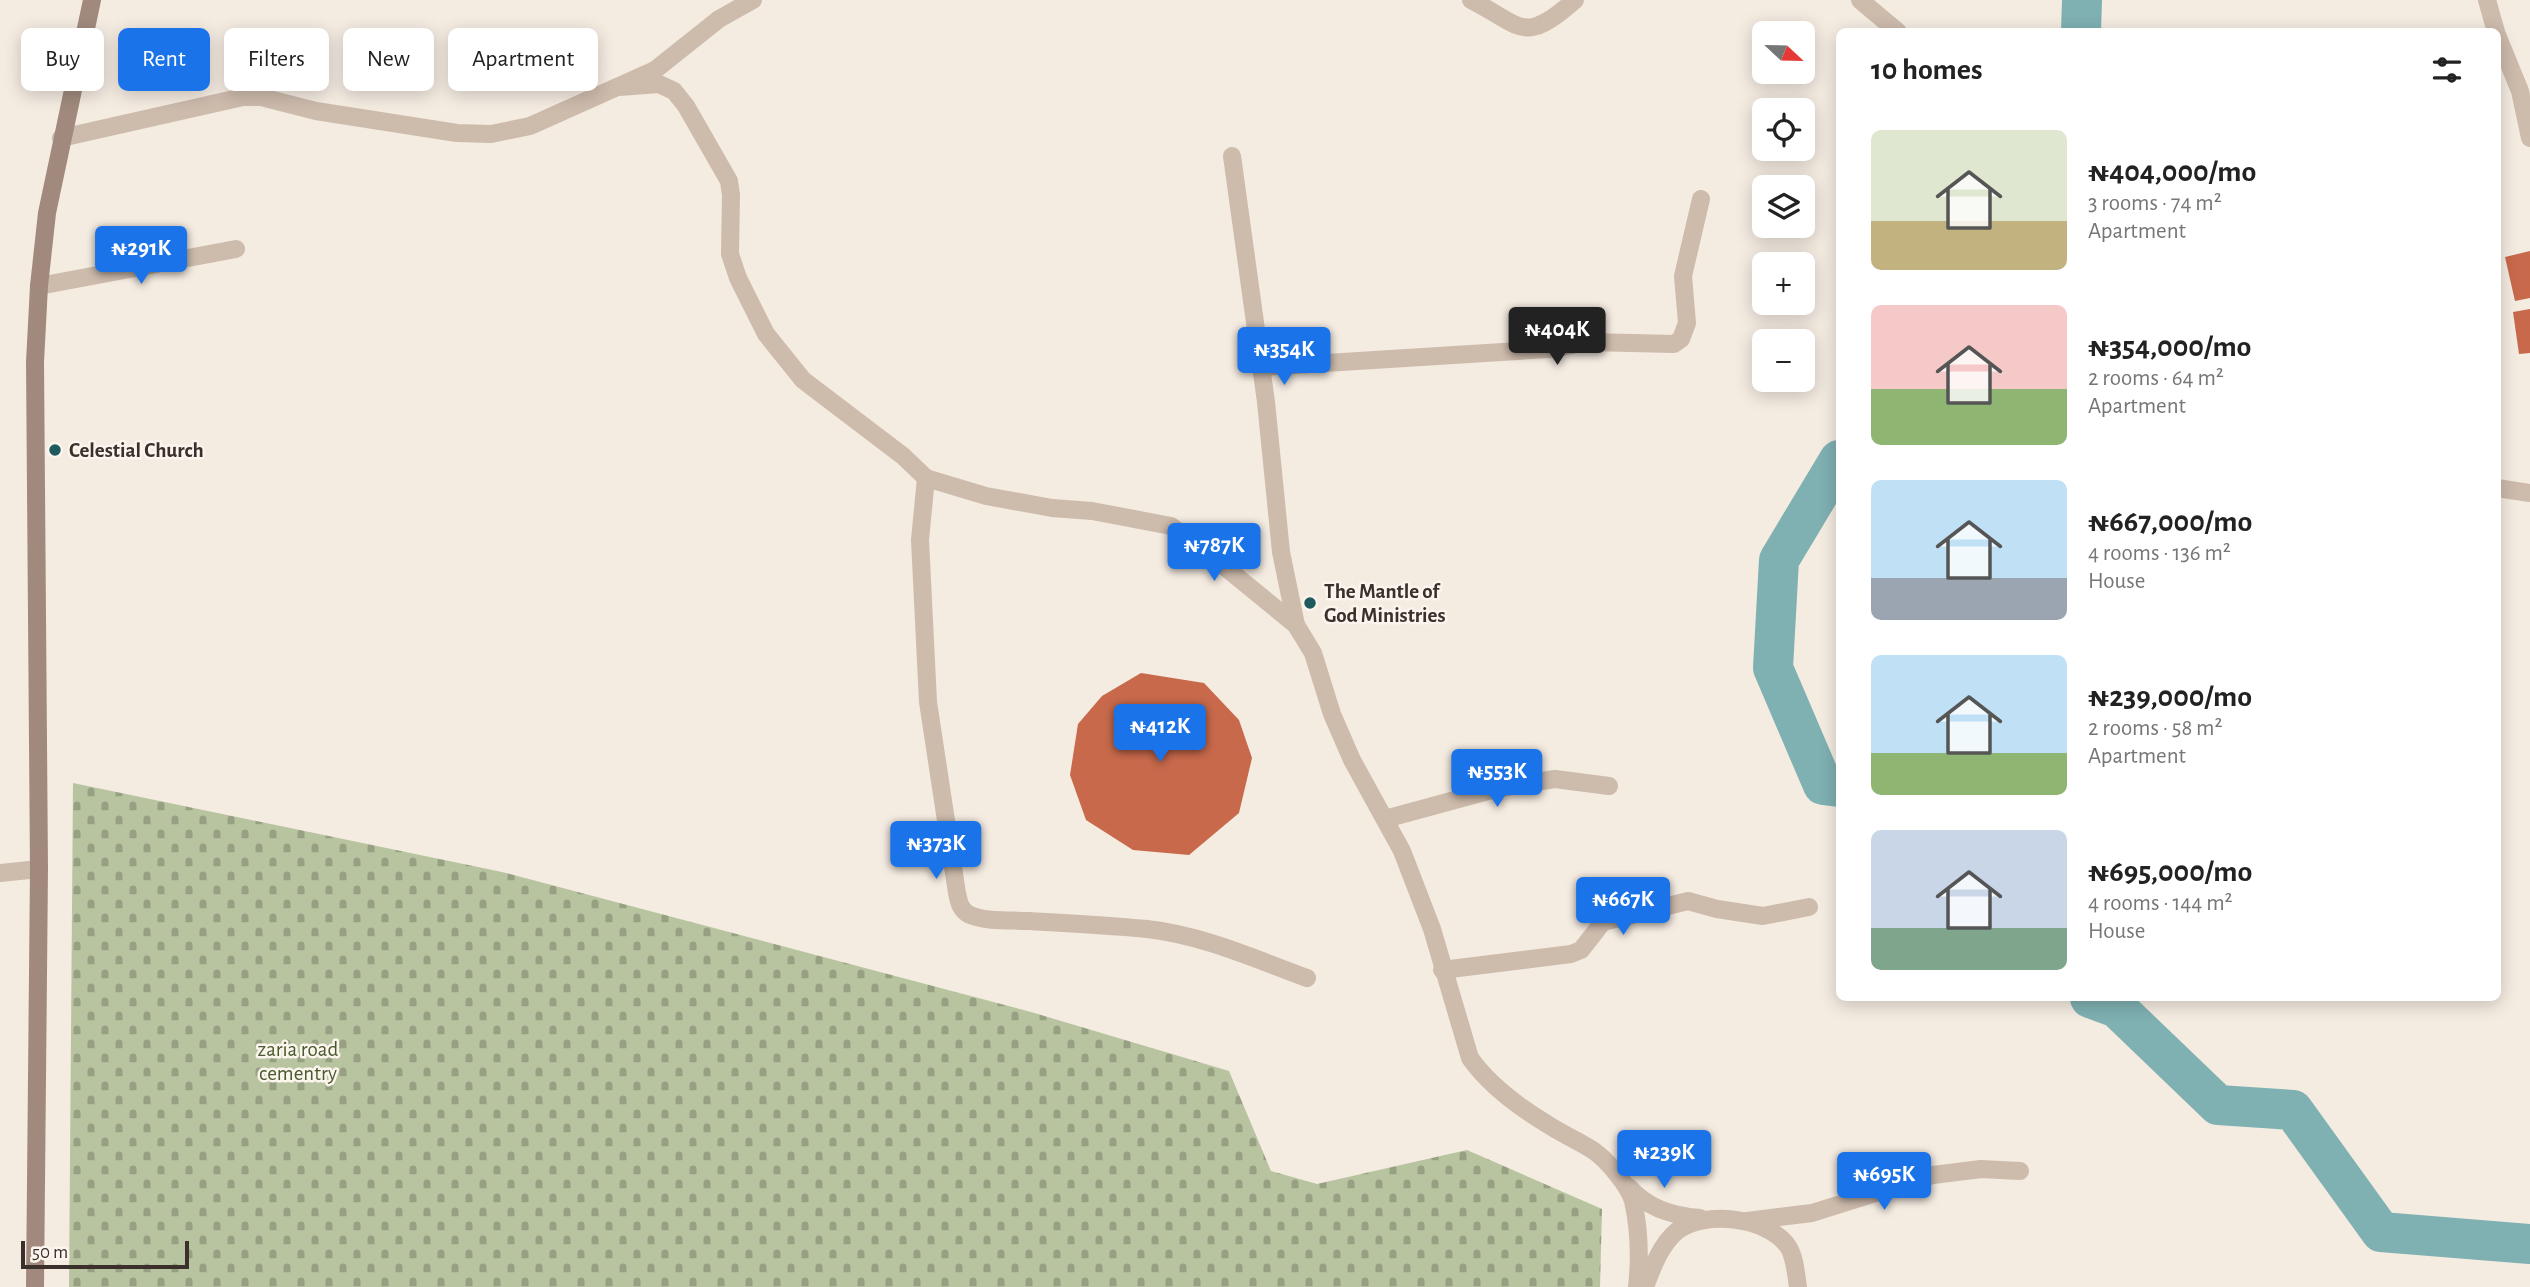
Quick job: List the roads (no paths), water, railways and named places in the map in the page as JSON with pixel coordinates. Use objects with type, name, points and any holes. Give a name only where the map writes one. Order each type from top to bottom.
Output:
[{"type":"street","points":[[34,1287],[39,869],[35,362],[39,286],[47,213],[92,0]]},
{"type":"street","points":[[61,138],[252,97],[316,111],[457,133],[491,134],[530,126],[655,70],[719,19],[732,5],[753,0]]},
{"type":"street","points":[[1471,0],[1517,27],[1531,28],[1560,13],[1575,0]]},
{"type":"street","points":[[1860,0],[1893,28]]},
{"type":"street","points":[[2487,0],[2495,28]]},
{"type":"street","points":[[2501,43],[2520,91],[2530,138]]},
{"type":"street","points":[[618,87],[659,84],[674,91],[686,106],[729,181],[730,254],[738,278],[766,334],[803,380],[903,456],[926,478],[986,496],[1171,526],[1296,625],[1313,653],[1332,715],[1352,760],[1402,851],[1432,929],[1470,1058],[1482,1075],[1545,1123],[1595,1152],[1636,1195],[1669,1214],[1747,1221],[1812,1213],[1933,1175],[1981,1169],[2020,1171]]},
{"type":"street","points":[[1232,156],[1261,368],[1281,552],[1296,625]]},
{"type":"street","points":[[1261,368],[1549,349],[1589,342],[1674,344],[1681,339],[1687,323],[1683,276],[1701,199]]},
{"type":"street","points":[[39,286],[236,249]]},
{"type":"street","points":[[926,478],[920,540],[928,702],[961,908],[969,914],[993,919],[1115,926],[1179,935],[1216,945],[1307,978]]},
{"type":"street","points":[[2501,489],[2530,493]]},
{"type":"street","points":[[1385,819],[1499,788],[1555,779],[1609,786]]},
{"type":"street","points":[[0,873],[39,869]]},
{"type":"street","points":[[1442,970],[1571,954],[1581,950],[1603,922],[1688,901],[1763,916],[1809,907]]},
{"type":"street","points":[[1613,1169],[1633,1199],[1638,1242],[1637,1287]]},
{"type":"street","points":[[1644,1287],[1661,1251],[1674,1233],[1686,1225],[1710,1219]]},
{"type":"street","points":[[1747,1221],[1772,1232],[1788,1246],[1798,1287]]},
{"type":"waterway","points":[[2081,28],[2082,0]]},
{"type":"waterway","points":[[1836,465],[1779,560],[1773,668],[1823,785],[1836,787]]},
{"type":"waterway","points":[[2098,1001],[2117,1008],[2218,1105],[2293,1110],[2381,1232],[2530,1244]]},
{"type":"place","name":"Celestial Church","points":[[55,450]]},
{"type":"place","name":"The Mantle of God Ministries","points":[[1310,603]]},
{"type":"park label","name":"zaria road cementry","points":[[298,1061]]}]
